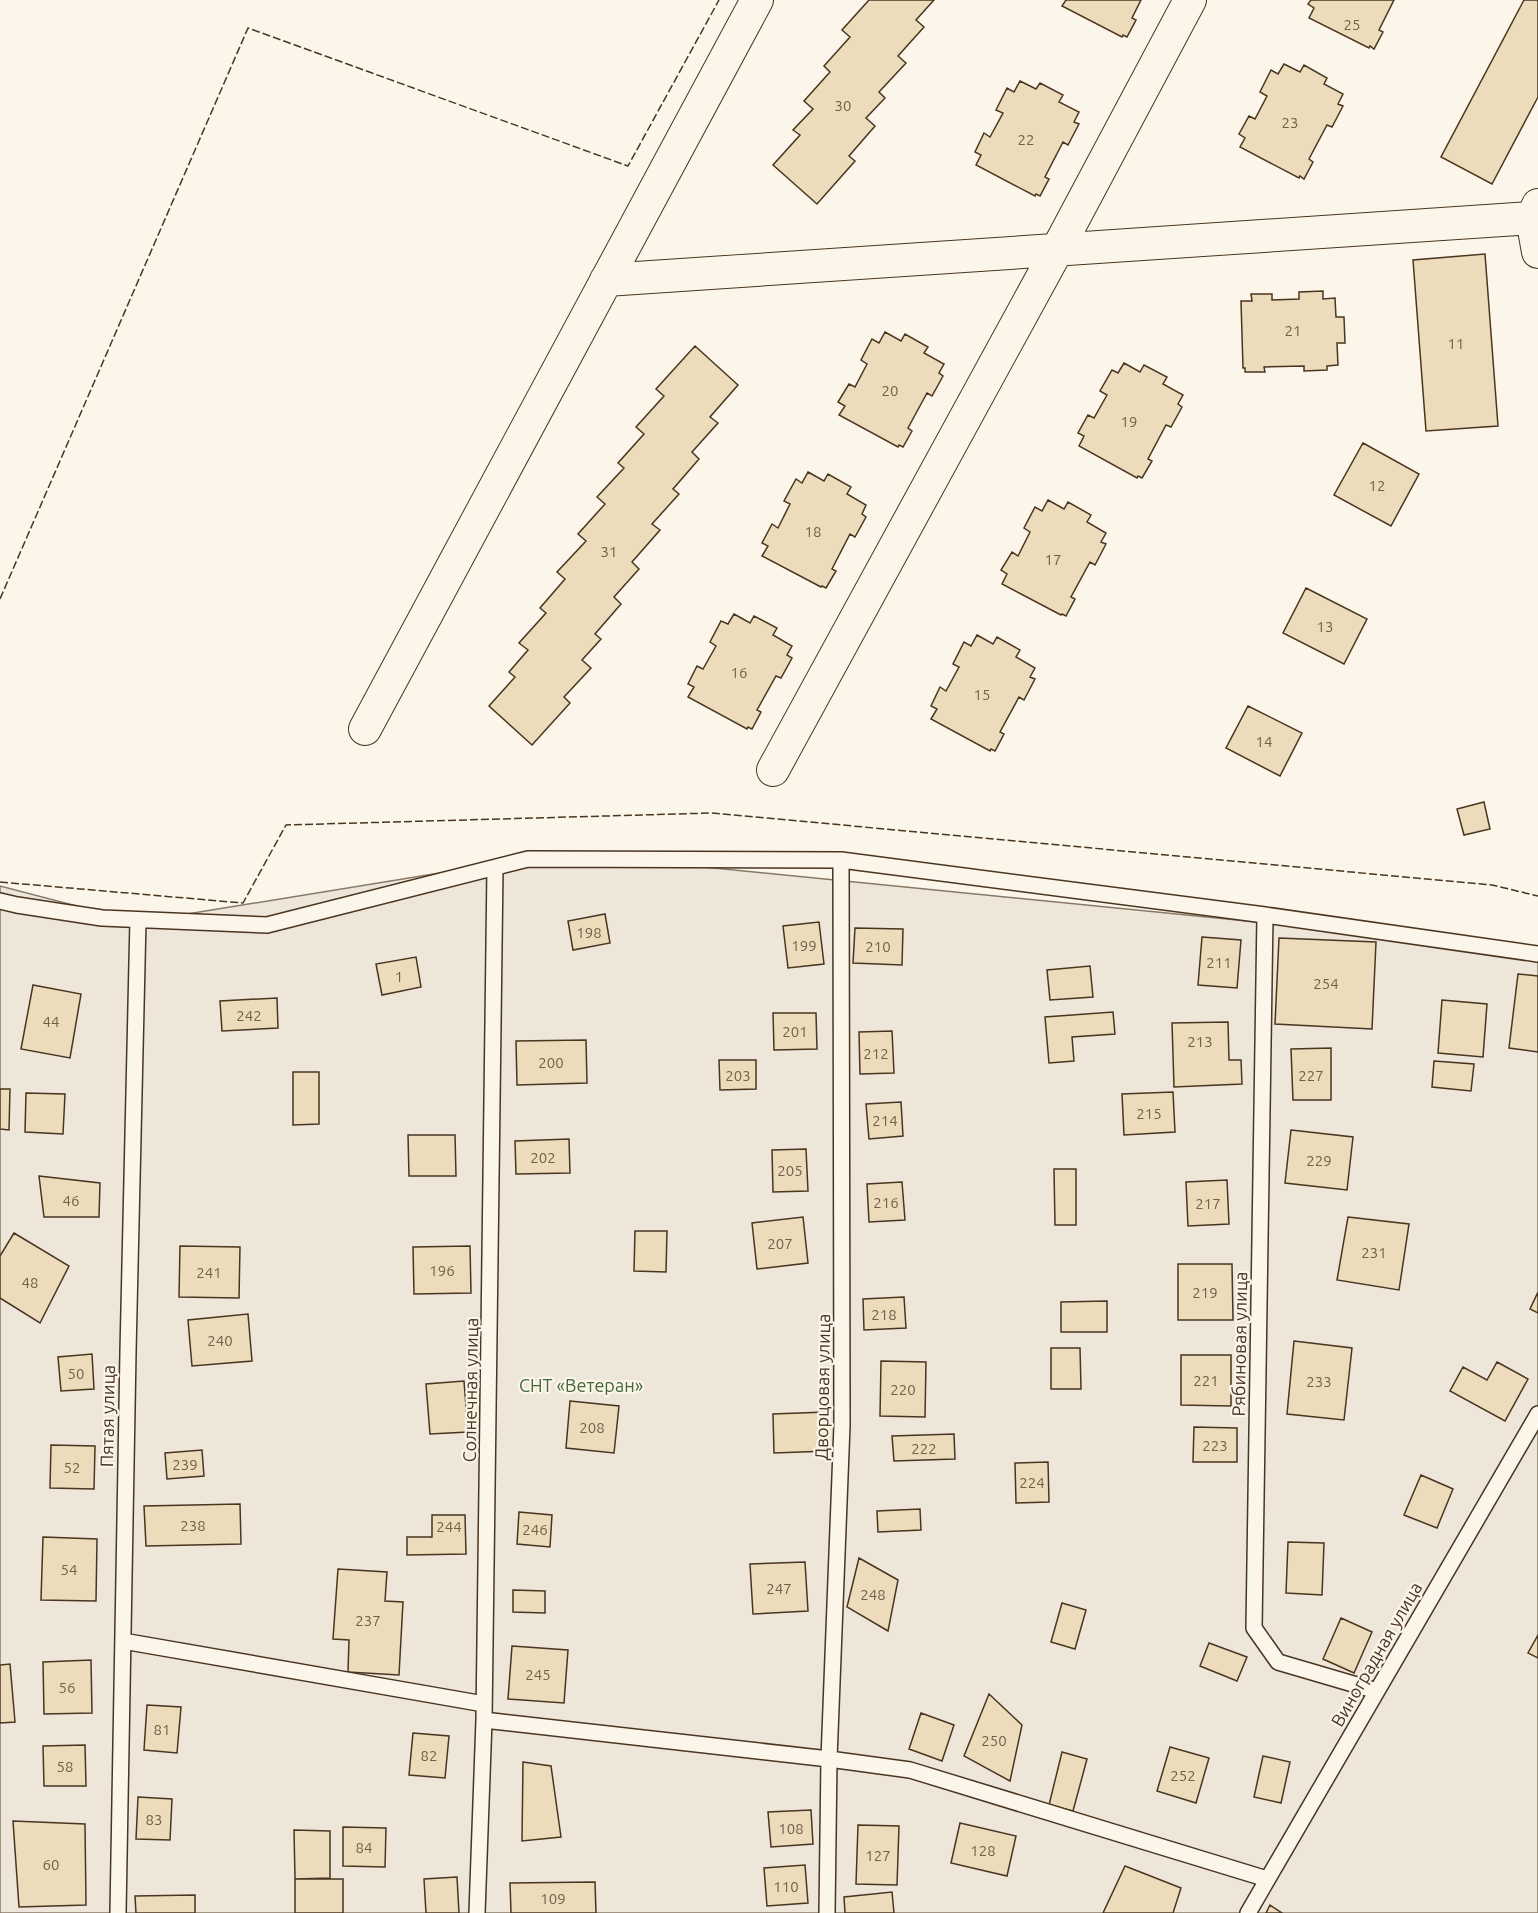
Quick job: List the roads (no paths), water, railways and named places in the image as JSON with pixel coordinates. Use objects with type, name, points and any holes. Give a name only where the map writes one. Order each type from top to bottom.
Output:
[{"type":"street","points":[[365,729],[757,0]]},
{"type":"street","points":[[773,770],[1057,250],[1190,0]]},
{"type":"street","points":[[606,280],[1057,250],[1535,211],[1538,252]]},
{"type":"lane","points":[[0,901],[102,918],[267,925],[528,859],[841,860],[1265,915],[1538,954]]},
{"type":"lane","name":"Дворцовая улица","points":[[827,1913],[829,1759],[842,1425],[841,860]]},
{"type":"lane","name":"Солнечная улица","points":[[477,1913],[484,1720],[495,868]]},
{"type":"lane","name":"Рябиновая улица","points":[[1265,915],[1254,1628],[1278,1662],[1377,1691]]},
{"type":"lane","name":"Пятая улица","points":[[118,1913],[138,920]]},
{"type":"lane","name":"Виноградная улица","points":[[1248,1913],[1513,1461],[1538,1414]]},
{"type":"lane","points":[[123,1641],[484,1704]]},
{"type":"lane","points":[[484,1720],[910,1770],[1267,1879]]},
{"type":"park label","name":"СНТ «Ветеран»","points":[[581,1385]]}]
